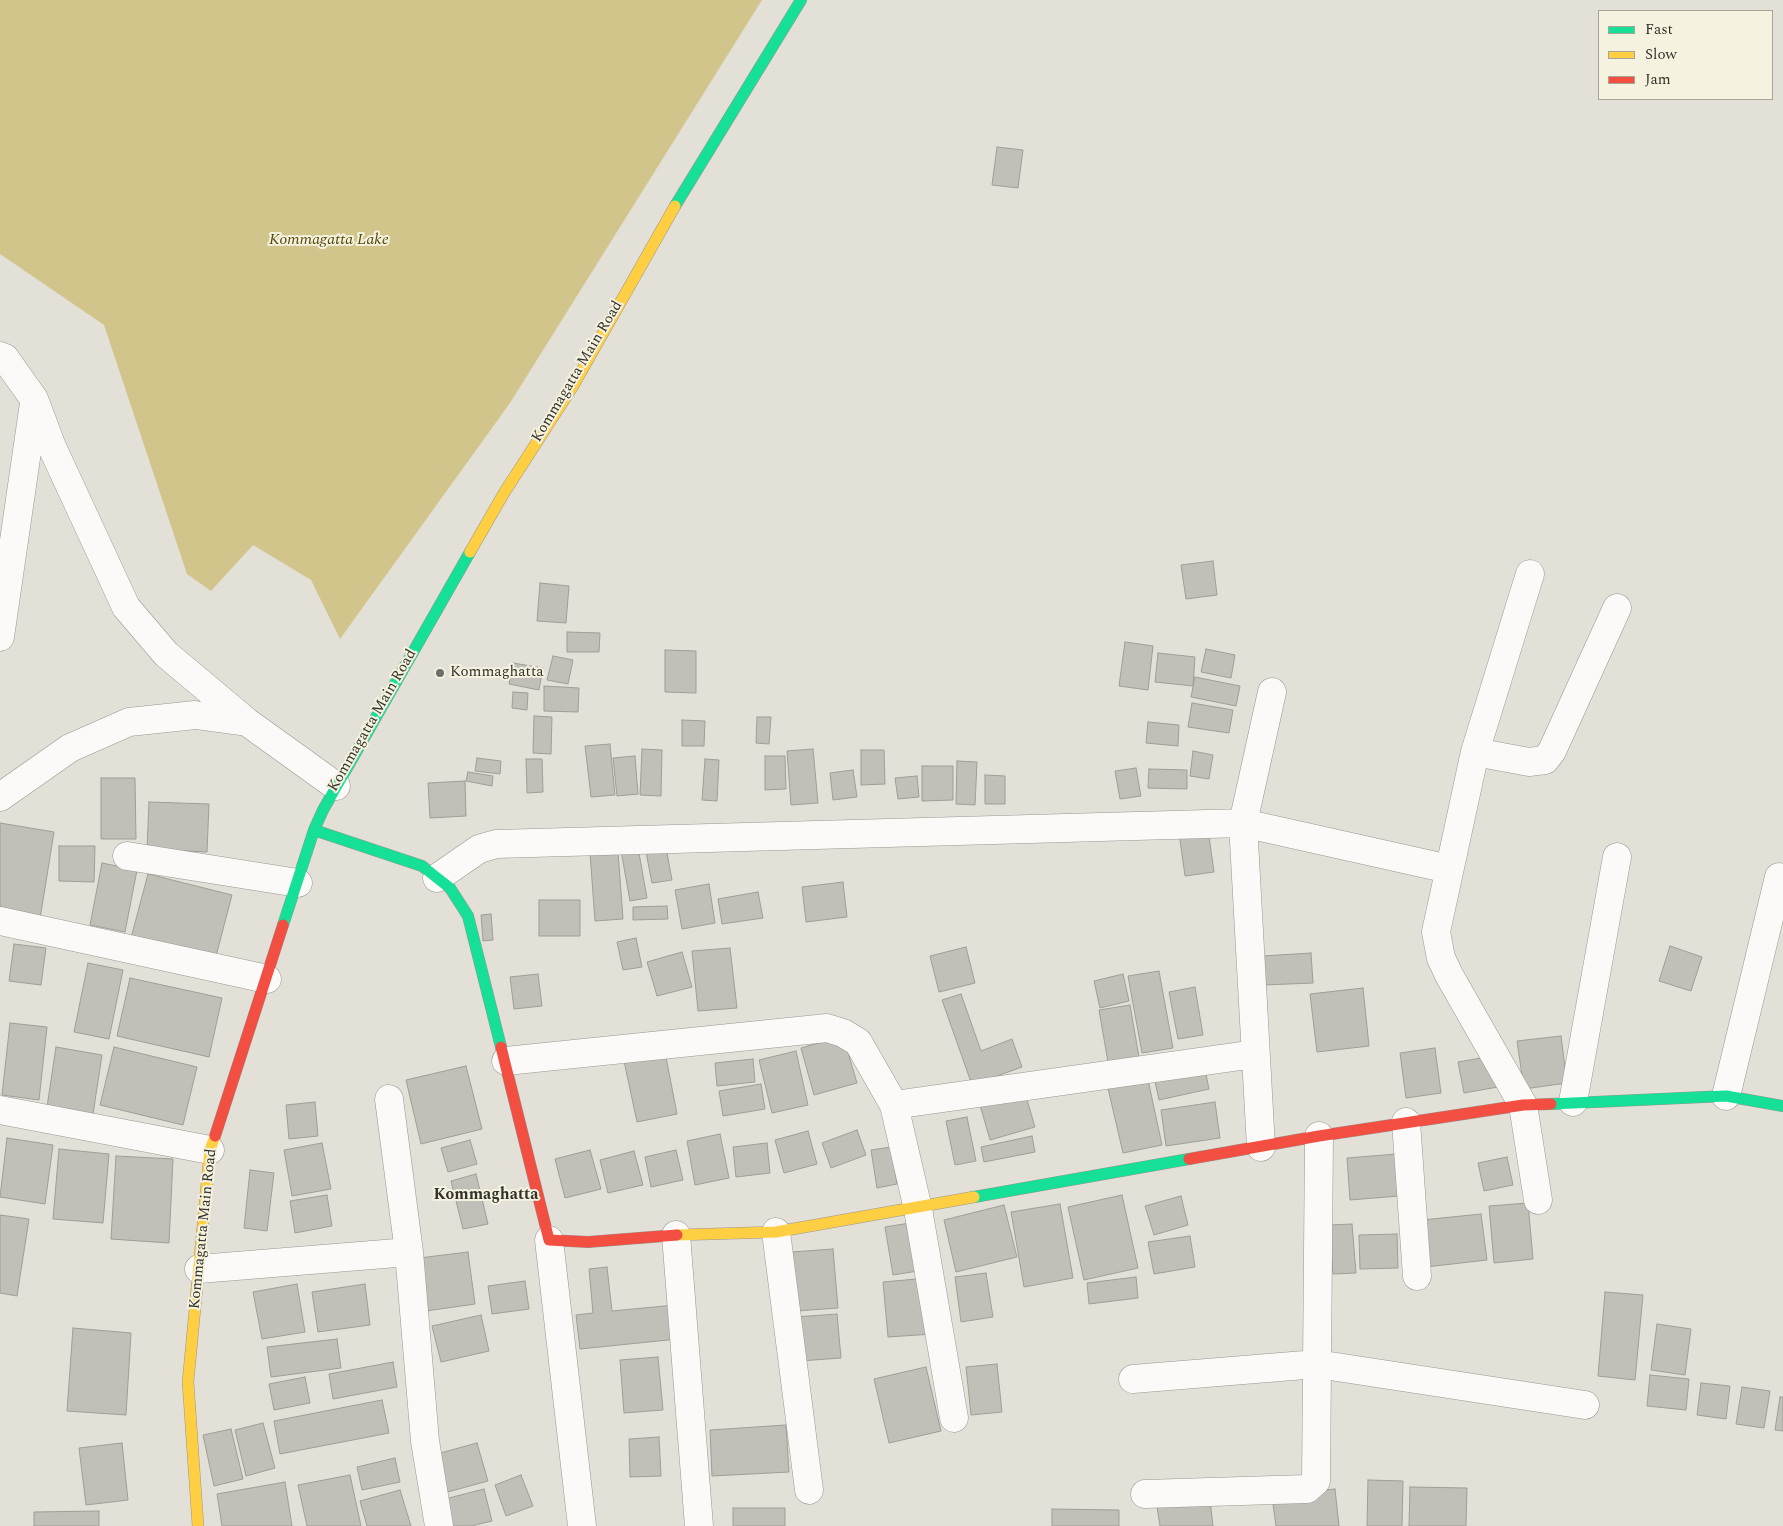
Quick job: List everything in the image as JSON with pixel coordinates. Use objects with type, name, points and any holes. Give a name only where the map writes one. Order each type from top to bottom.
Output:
[{"type":"street","name":"Kommagatta Main Road","points":[[198,1526],[188,1382],[210,1150],[314,830],[336,786],[504,493],[573,386],[684,189],[801,0]]},
{"type":"street","points":[[0,356],[5,358],[34,399],[52,447],[126,607],[166,654],[247,722],[336,786]]},
{"type":"street","points":[[0,637],[34,399]]},
{"type":"street","points":[[1530,574],[1476,752],[1436,932],[1441,958],[1523,1105],[1538,1200]]},
{"type":"street","points":[[1476,752],[1529,762],[1544,760],[1552,751],[1617,608]]},
{"type":"street","points":[[1261,1147],[1254,1054],[1243,823],[1272,692]]},
{"type":"street","points":[[0,797],[70,748],[129,722],[195,715],[247,722]]},
{"type":"street","points":[[437,878],[479,849],[496,844],[1243,823],[1449,869]]},
{"type":"street","points":[[314,830],[422,866],[450,888],[468,916],[506,1061],[549,1240],[582,1526]]},
{"type":"street","points":[[127,856],[298,883]]},
{"type":"street","points":[[1573,1102],[1617,857]]},
{"type":"street","points":[[1726,1096],[1779,878],[1783,880]]},
{"type":"street","points":[[0,921],[267,979]]},
{"type":"street","points":[[506,1061],[826,1028],[843,1033],[858,1042],[894,1105],[918,1208],[954,1418]]},
{"type":"street","points":[[894,1105],[1254,1054]]},
{"type":"street","points":[[549,1240],[588,1242],[676,1235],[776,1232],[1318,1136],[1523,1105],[1726,1096],[1783,1106]]},
{"type":"street","points":[[389,1099],[409,1252],[425,1441],[439,1526]]},
{"type":"street","points":[[0,1110],[210,1150]]},
{"type":"street","points":[[1406,1122],[1417,1276]]},
{"type":"street","points":[[1145,1494],[1311,1487],[1316,1481],[1318,1136]]},
{"type":"street","points":[[776,1232],[809,1490]]},
{"type":"street","points":[[676,1235],[699,1526]]},
{"type":"street","points":[[199,1269],[409,1252]]},
{"type":"street","points":[[1133,1379],[1317,1364],[1585,1405]]},
{"type":"water","name":"Kommagatta Lake","points":[[0,0],[762,0],[510,403],[340,639],[311,580],[253,545],[211,591],[187,574],[104,325],[0,254]]},
{"type":"building","points":[[997,147],[1023,150],[1018,188],[992,185]]},
{"type":"building","points":[[1213,561],[1217,595],[1186,599],[1181,565]]},
{"type":"building","points":[[540,583],[569,586],[566,623],[537,621]]},
{"type":"building","points":[[567,632],[600,633],[599,652],[567,652]]},
{"type":"building","points":[[1125,642],[1153,646],[1148,690],[1119,686]]},
{"type":"building","points":[[1206,649],[1235,655],[1231,678],[1201,672]]},
{"type":"building","points":[[665,650],[696,651],[696,693],[665,692]]},
{"type":"building","points":[[1158,653],[1195,657],[1193,686],[1155,682]]},
{"type":"building","points":[[553,656],[573,660],[568,684],[547,680]]},
{"type":"building","points":[[513,663],[543,668],[539,690],[509,684]]},
{"type":"building","points":[[1195,677],[1240,686],[1236,706],[1191,697]]},
{"type":"building","points":[[544,686],[579,688],[578,712],[544,711]]},
{"type":"building","points":[[513,692],[528,693],[527,710],[512,708]]},
{"type":"building","points":[[1192,703],[1233,710],[1229,733],[1188,727]]},
{"type":"building","points":[[534,716],[552,717],[551,754],[533,753]]},
{"type":"building","points":[[757,717],[771,717],[769,744],[756,743]]},
{"type":"building","points":[[682,720],[705,721],[704,746],[682,746]]},
{"type":"building","points":[[1148,722],[1179,725],[1178,746],[1146,743]]},
{"type":"building","points":[[610,744],[615,795],[591,797],[585,746]]},
{"type":"building","points":[[642,749],[662,750],[661,796],[640,795]]},
{"type":"building","points":[[813,749],[818,803],[791,805],[787,751]]},
{"type":"building","points":[[861,750],[884,750],[885,784],[861,785]]},
{"type":"building","points":[[1193,751],[1213,755],[1209,779],[1190,776]]},
{"type":"building","points":[[635,756],[638,794],[617,796],[613,758]]},
{"type":"building","points":[[765,756],[785,756],[786,789],[765,790]]},
{"type":"building","points":[[477,758],[501,761],[500,774],[475,771]]},
{"type":"building","points":[[526,759],[542,759],[543,792],[527,793]]},
{"type":"building","points":[[705,759],[719,760],[717,801],[702,800]]},
{"type":"building","points":[[957,761],[977,762],[975,805],[956,804]]},
{"type":"building","points":[[922,766],[953,766],[953,800],[922,801]]},
{"type":"building","points":[[1136,768],[1141,796],[1120,799],[1115,771]]},
{"type":"building","points":[[1149,769],[1187,770],[1187,789],[1148,788]]},
{"type":"building","points":[[853,770],[857,797],[833,800],[830,773]]},
{"type":"building","points":[[468,772],[493,776],[492,786],[466,781]]},
{"type":"building","points":[[985,775],[1005,776],[1005,804],[985,804]]},
{"type":"building","points":[[917,776],[919,797],[898,799],[895,778]]},
{"type":"building","points":[[101,778],[135,778],[136,839],[101,839]]},
{"type":"building","points":[[465,781],[466,816],[430,818],[428,783]]},
{"type":"building","points":[[149,802],[209,804],[207,852],[147,849]]},
{"type":"building","points":[[0,823],[54,832],[40,919],[0,912]]},
{"type":"building","points":[[1208,829],[1214,872],[1185,876],[1179,833]]},
{"type":"building","points":[[637,842],[647,898],[630,901],[620,845]]},
{"type":"building","points":[[665,842],[672,880],[652,883],[645,847]]},
{"type":"building","points":[[59,846],[95,846],[94,882],[59,881]]},
{"type":"building","points":[[618,851],[623,919],[595,921],[590,853]]},
{"type":"building","points":[[102,863],[137,870],[125,932],[90,925]]},
{"type":"building","points":[[148,874],[232,895],[215,960],[131,938]]},
{"type":"building","points":[[843,882],[847,917],[806,922],[802,887]]},
{"type":"building","points":[[709,884],[715,923],[682,929],[675,890]]},
{"type":"building","points":[[758,892],[763,918],[722,924],[718,899]]},
{"type":"building","points":[[539,900],[580,900],[580,936],[539,936]]},
{"type":"building","points":[[667,906],[668,919],[633,920],[633,907]]},
{"type":"building","points":[[491,914],[493,940],[483,941],[481,915]]},
{"type":"building","points":[[636,938],[642,967],[623,970],[617,942]]},
{"type":"building","points":[[14,944],[46,948],[41,985],[9,981]]},
{"type":"building","points":[[1670,946],[1702,957],[1691,991],[1659,981]]},
{"type":"building","points":[[966,947],[975,983],[939,992],[930,956]]},
{"type":"building","points":[[730,948],[737,1008],[698,1011],[692,951]]},
{"type":"building","points":[[682,952],[692,987],[657,996],[647,962]]},
{"type":"building","points":[[1311,953],[1313,983],[1264,985],[1262,956]]},
{"type":"building","points":[[88,963],[123,970],[109,1039],[74,1032]]},
{"type":"building","points":[[1159,971],[1173,1048],[1142,1053],[1128,976]]},
{"type":"building","points":[[538,974],[542,1006],[514,1009],[510,977]]},
{"type":"building","points":[[1123,974],[1129,1001],[1100,1008],[1094,981]]},
{"type":"building","points":[[130,978],[222,998],[209,1057],[117,1036]]},
{"type":"building","points":[[1195,987],[1203,1035],[1178,1039],[1169,992]]},
{"type":"building","points":[[1363,988],[1369,1046],[1317,1052],[1310,994]]},
{"type":"building","points":[[961,994],[981,1051],[1012,1039],[1022,1067],[972,1085],[942,1000]]},
{"type":"building","points":[[1130,1005],[1140,1063],[1109,1068],[1099,1010]]},
{"type":"building","points":[[10,1023],[47,1027],[39,1100],[2,1095]]},
{"type":"building","points":[[843,1036],[857,1083],[814,1095],[801,1048]]},
{"type":"building","points":[[1561,1036],[1567,1083],[1524,1089],[1517,1041]]},
{"type":"building","points":[[56,1047],[102,1055],[93,1114],[47,1107]]},
{"type":"building","points":[[114,1047],[197,1067],[183,1125],[100,1105]]},
{"type":"building","points":[[1435,1048],[1441,1093],[1406,1098],[1400,1053]]},
{"type":"building","points":[[796,1051],[808,1105],[772,1113],[759,1060]]},
{"type":"building","points":[[665,1052],[677,1114],[637,1122],[624,1061]]},
{"type":"building","points":[[1492,1056],[1498,1087],[1464,1093],[1458,1062]]},
{"type":"building","points":[[753,1059],[755,1082],[717,1086],[715,1063]]},
{"type":"building","points":[[1204,1065],[1209,1089],[1159,1100],[1154,1077]]},
{"type":"building","points":[[466,1066],[482,1129],[421,1144],[406,1080]]},
{"type":"building","points":[[1147,1075],[1162,1145],[1123,1153],[1107,1084]]},
{"type":"building","points":[[761,1084],[765,1109],[723,1116],[719,1091]]},
{"type":"building","points":[[1025,1093],[1035,1127],[990,1140],[980,1105]]},
{"type":"building","points":[[315,1102],[318,1136],[289,1139],[286,1105]]},
{"type":"building","points":[[1215,1102],[1220,1138],[1166,1146],[1161,1110]]},
{"type":"building","points":[[967,1117],[976,1161],[955,1165],[946,1121]]},
{"type":"building","points":[[857,1130],[866,1155],[831,1168],[822,1143]]},
{"type":"building","points":[[808,1131],[817,1164],[784,1173],[775,1140]]},
{"type":"building","points":[[720,1134],[729,1178],[695,1185],[687,1141]]},
{"type":"building","points":[[1032,1136],[1035,1152],[984,1162],[981,1147]]},
{"type":"building","points":[[7,1138],[53,1145],[45,1204],[0,1197]]},
{"type":"building","points":[[470,1140],[477,1164],[448,1172],[441,1148]]},
{"type":"building","points":[[322,1143],[331,1189],[292,1196],[284,1150]]},
{"type":"building","points":[[767,1143],[770,1173],[736,1177],[733,1147]]},
{"type":"building","points":[[891,1147],[897,1184],[877,1188],[871,1150]]},
{"type":"building","points":[[59,1149],[109,1154],[103,1223],[53,1219]]},
{"type":"building","points":[[590,1150],[601,1189],[565,1198],[555,1159]]},
{"type":"building","points":[[676,1150],[683,1180],[651,1187],[645,1157]]},
{"type":"building","points":[[634,1151],[643,1185],[608,1193],[600,1160]]},
{"type":"building","points":[[1396,1154],[1399,1196],[1350,1200],[1347,1158]]},
{"type":"building","points":[[116,1156],[173,1159],[169,1243],[111,1239]]},
{"type":"building","points":[[1507,1157],[1513,1185],[1484,1191],[1478,1163]]},
{"type":"building","points":[[250,1170],[274,1173],[267,1231],[244,1228]]},
{"type":"building","points":[[476,1174],[488,1224],[463,1229],[451,1181]]},
{"type":"building","points":[[327,1195],[332,1226],[295,1233],[290,1201]]},
{"type":"building","points":[[1122,1195],[1138,1268],[1084,1280],[1068,1207]]},
{"type":"building","points":[[1181,1196],[1188,1225],[1154,1235],[1145,1206]]},
{"type":"building","points":[[1528,1203],[1533,1259],[1494,1263],[1489,1206]]},
{"type":"building","points":[[1060,1204],[1073,1278],[1024,1287],[1011,1212]]},
{"type":"building","points":[[1004,1205],[1017,1257],[956,1272],[944,1220]]},
{"type":"building","points":[[1481,1214],[1487,1260],[1426,1267],[1422,1220]]},
{"type":"building","points":[[0,1215],[29,1219],[17,1296],[0,1293]]},
{"type":"building","points":[[916,1222],[924,1270],[893,1275],[885,1227]]},
{"type":"building","points":[[1352,1224],[1356,1273],[1333,1274],[1329,1225]]},
{"type":"building","points":[[1397,1234],[1398,1268],[1360,1269],[1359,1235]]},
{"type":"building","points":[[1190,1236],[1195,1267],[1154,1274],[1148,1242]]},
{"type":"building","points":[[833,1249],[838,1308],[796,1311],[792,1252]]},
{"type":"building","points":[[468,1252],[475,1304],[426,1311],[419,1258]]},
{"type":"building","points":[[607,1267],[612,1311],[675,1305],[678,1339],[580,1349],[576,1315],[593,1313],[589,1269]]},
{"type":"building","points":[[986,1273],[993,1317],[961,1322],[955,1277]]},
{"type":"building","points":[[1136,1277],[1138,1298],[1089,1304],[1087,1283]]},
{"type":"building","points":[[928,1278],[933,1334],[888,1337],[883,1282]]},
{"type":"building","points":[[525,1281],[529,1309],[492,1314],[488,1286]]},
{"type":"building","points":[[297,1284],[305,1332],[262,1339],[253,1292]]},
{"type":"building","points":[[365,1284],[370,1325],[318,1332],[312,1292]]},
{"type":"building","points":[[1605,1292],[1643,1295],[1635,1380],[1598,1376]]},
{"type":"building","points":[[837,1314],[841,1358],[800,1361],[796,1317]]},
{"type":"building","points":[[481,1315],[489,1351],[441,1362],[432,1326]]},
{"type":"building","points":[[1657,1324],[1691,1329],[1685,1375],[1651,1370]]},
{"type":"building","points":[[73,1328],[131,1333],[126,1415],[67,1411]]},
{"type":"building","points":[[337,1339],[341,1368],[271,1377],[267,1347]]},
{"type":"building","points":[[658,1357],[663,1410],[624,1413],[620,1360]]},
{"type":"building","points":[[393,1362],[397,1387],[333,1399],[329,1374]]},
{"type":"building","points":[[997,1364],[1002,1412],[971,1415],[966,1367]]},
{"type":"building","points":[[926,1367],[941,1431],[889,1443],[874,1379]]},
{"type":"building","points":[[1650,1375],[1689,1379],[1686,1410],[1647,1406]]},
{"type":"building","points":[[305,1377],[310,1403],[274,1410],[269,1384]]},
{"type":"building","points":[[1701,1383],[1730,1386],[1726,1419],[1697,1415]]},
{"type":"building","points":[[1742,1387],[1770,1391],[1764,1428],[1736,1424]]},
{"type":"building","points":[[1780,1397],[1783,1397],[1783,1431],[1775,1430]]},
{"type":"building","points":[[382,1400],[389,1433],[280,1454],[274,1421]]},
{"type":"building","points":[[263,1423],[275,1468],[246,1476],[235,1430]]},
{"type":"building","points":[[786,1425],[789,1472],[712,1476],[710,1430]]},
{"type":"building","points":[[231,1429],[243,1479],[214,1486],[203,1435]]},
{"type":"building","points":[[659,1437],[661,1476],[630,1477],[629,1439]]},
{"type":"building","points":[[122,1443],[128,1500],[86,1505],[79,1448]]},
{"type":"building","points":[[477,1443],[488,1481],[444,1493],[433,1455]]},
{"type":"building","points":[[395,1458],[400,1482],[362,1490],[357,1467]]},
{"type":"building","points":[[350,1475],[361,1526],[307,1526],[298,1485]]},
{"type":"building","points":[[521,1475],[533,1506],[506,1516],[495,1485]]},
{"type":"building","points":[[1368,1480],[1403,1481],[1402,1526],[1367,1526]]},
{"type":"building","points":[[285,1482],[292,1526],[222,1526],[217,1494]]},
{"type":"building","points":[[1410,1487],[1467,1488],[1466,1526],[1409,1526]]},
{"type":"building","points":[[484,1489],[492,1521],[471,1526],[447,1526],[441,1500]]},
{"type":"building","points":[[1335,1489],[1339,1526],[1276,1526],[1272,1496]]},
{"type":"building","points":[[400,1490],[411,1526],[367,1526],[360,1501]]},
{"type":"building","points":[[1210,1500],[1213,1526],[1160,1526],[1157,1507]]},
{"type":"building","points":[[733,1508],[785,1508],[785,1526],[733,1526]]},
{"type":"building","points":[[1052,1509],[1119,1510],[1119,1526],[1052,1526]]},
{"type":"building","points":[[99,1511],[99,1526],[34,1526],[34,1512]]},
{"type":"traffic: fast","points":[[675,206],[801,0]]},
{"type":"traffic: fast","points":[[283,925],[314,830],[323,810],[470,552]]},
{"type":"traffic: fast","points":[[314,830],[422,866],[450,888],[468,916],[501,1047]]},
{"type":"traffic: fast","points":[[1551,1104],[1726,1096],[1783,1106]]},
{"type":"traffic: fast","points":[[974,1197],[1189,1159]]},
{"type":"traffic: slow","points":[[470,552],[504,493],[573,386],[675,206]]},
{"type":"traffic: slow","points":[[198,1526],[188,1382],[210,1150],[215,1136]]},
{"type":"traffic: slow","points":[[677,1235],[776,1232],[974,1197]]},
{"type":"traffic: jam","points":[[215,1136],[283,925]]},
{"type":"traffic: jam","points":[[501,1047],[549,1240],[588,1242],[677,1235]]},
{"type":"traffic: jam","points":[[1189,1159],[1319,1136],[1523,1105],[1551,1104]]},
{"type":"place","name":"Kommaghatta","points":[[440,673]]},
{"type":"district","name":"Kommaghatta","points":[[486,1196]]}]
